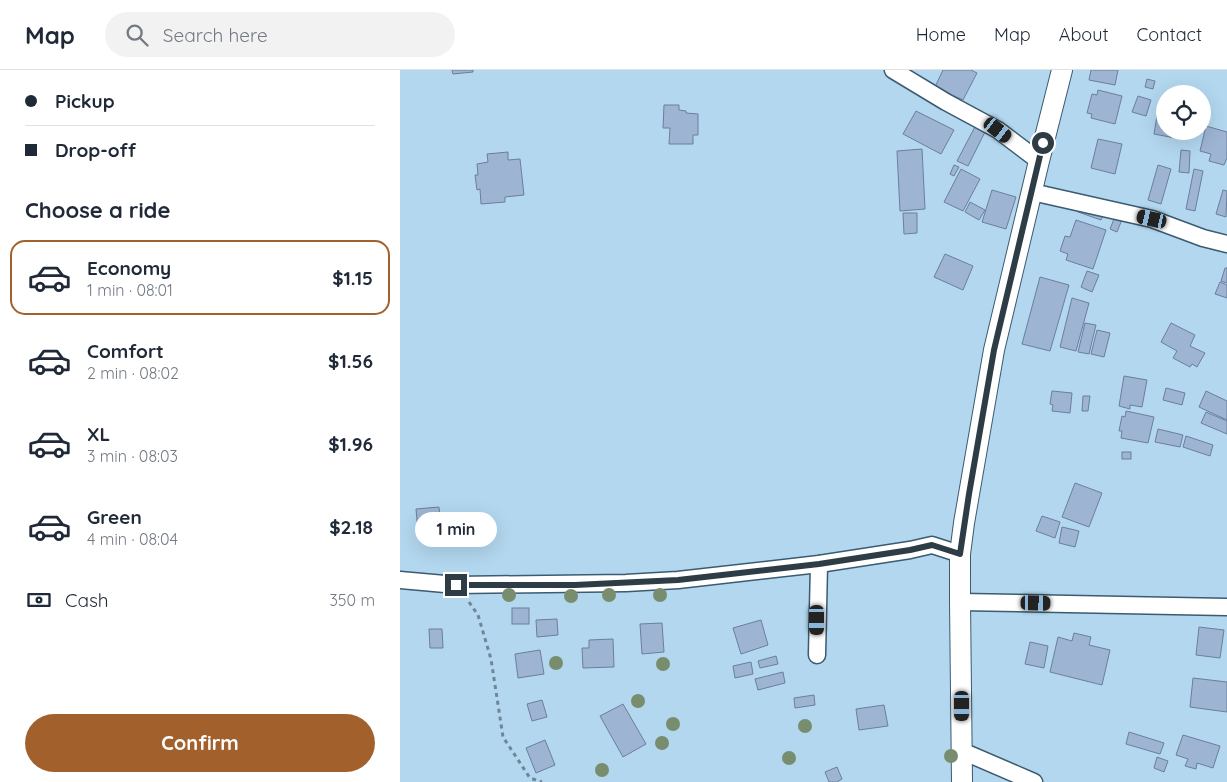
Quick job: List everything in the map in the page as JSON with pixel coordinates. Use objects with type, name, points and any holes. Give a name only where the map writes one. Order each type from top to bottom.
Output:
[{"type":"street","points":[[893,70],[998,130],[1039,161]]},
{"type":"street","points":[[962,782],[960,554],[994,350],[1062,70]]},
{"type":"street","points":[[1032,192],[1152,219],[1203,238],[1227,244]]},
{"type":"street","points":[[400,580],[456,585],[626,583],[678,580],[819,564],[932,545],[960,554]]},
{"type":"street","points":[[817,655],[819,564]]},
{"type":"street","points":[[960,602],[1227,607]]},
{"type":"street","points":[[962,751],[1034,782]]},
{"type":"path","points":[[456,585],[478,615],[491,659],[503,737],[530,778],[542,782]]},
{"type":"building","points":[[452,70],[473,70],[473,72],[453,74]]},
{"type":"building","points":[[943,70],[971,70],[977,73],[963,100],[935,87]]},
{"type":"building","points":[[1091,70],[1118,70],[1115,85],[1089,80]]},
{"type":"building","points":[[1147,79],[1155,81],[1153,89],[1145,87]]},
{"type":"building","points":[[1098,90],[1122,96],[1115,124],[1091,118],[1092,114],[1087,113],[1092,94],[1097,95]]},
{"type":"building","points":[[1138,96],[1151,100],[1146,116],[1132,112]]},
{"type":"building","points":[[664,105],[679,105],[679,110],[698,114],[698,135],[693,135],[693,144],[669,144],[670,128],[663,128]]},
{"type":"building","points":[[916,111],[954,130],[941,154],[903,134]]},
{"type":"building","points":[[977,123],[987,128],[968,166],[957,161]]},
{"type":"building","points":[[1211,127],[1227,132],[1227,158],[1224,165],[1209,161],[1211,154],[1200,151],[1203,140],[1211,140]]},
{"type":"building","points":[[1098,139],[1122,144],[1115,174],[1091,168]]},
{"type":"building","points":[[922,149],[925,209],[900,211],[897,151]]},
{"type":"building","points":[[1181,150],[1190,151],[1189,173],[1179,172]]},
{"type":"building","points":[[508,152],[508,160],[520,159],[524,195],[505,197],[505,202],[481,204],[480,189],[477,190],[475,175],[478,175],[477,164],[488,162],[487,154]]},
{"type":"building","points":[[954,165],[959,167],[954,176],[950,174]]},
{"type":"building","points":[[1158,165],[1171,169],[1161,204],[1148,200]]},
{"type":"building","points":[[961,169],[980,179],[963,211],[944,202]]},
{"type":"building","points":[[1194,169],[1203,171],[1195,211],[1186,209]]},
{"type":"building","points":[[992,190],[1016,197],[1006,229],[982,222]]},
{"type":"building","points":[[1223,190],[1227,191],[1226,217],[1216,214]]},
{"type":"building","points":[[970,202],[985,210],[979,220],[965,212]]},
{"type":"building","points":[[1081,204],[1104,213],[1101,220],[1078,212]]},
{"type":"building","points":[[903,213],[917,213],[917,233],[904,234]]},
{"type":"building","points":[[1116,214],[1123,217],[1117,232],[1110,229]]},
{"type":"building","points":[[1076,220],[1106,230],[1093,269],[1066,260],[1068,254],[1060,251],[1065,236],[1070,237]]},
{"type":"building","points":[[945,254],[973,266],[963,290],[934,277]]},
{"type":"building","points":[[1225,268],[1227,268],[1227,283],[1221,281]]},
{"type":"building","points":[[1087,271],[1099,275],[1092,292],[1081,287]]},
{"type":"building","points":[[1040,277],[1069,285],[1050,351],[1022,344]]},
{"type":"building","points":[[1220,282],[1227,285],[1227,298],[1215,294]]},
{"type":"building","points":[[1072,298],[1089,303],[1076,351],[1060,347]]},
{"type":"building","points":[[1085,323],[1096,325],[1089,354],[1078,352]]},
{"type":"building","points":[[1171,323],[1195,335],[1190,346],[1205,353],[1197,367],[1192,364],[1190,367],[1173,358],[1177,351],[1161,342]]},
{"type":"building","points":[[1097,330],[1110,333],[1104,357],[1091,354]]},
{"type":"building","points":[[1124,376],[1147,380],[1142,407],[1130,405],[1130,409],[1119,406]]},
{"type":"building","points":[[1166,388],[1185,393],[1182,405],[1163,400]]},
{"type":"building","points":[[1052,391],[1072,393],[1070,413],[1052,411],[1053,405],[1050,404]]},
{"type":"building","points":[[1206,391],[1227,401],[1227,420],[1199,407]]},
{"type":"building","points":[[1083,396],[1090,396],[1088,411],[1082,411]]},
{"type":"building","points":[[1126,411],[1154,417],[1148,443],[1121,438],[1122,431],[1119,431],[1122,416],[1125,417]]},
{"type":"building","points":[[1206,412],[1227,421],[1227,434],[1201,423]]},
{"type":"building","points":[[1158,429],[1183,435],[1180,447],[1155,442]]},
{"type":"building","points":[[1186,436],[1213,445],[1210,456],[1183,447]]},
{"type":"building","points":[[1122,452],[1131,452],[1131,459],[1122,459]]},
{"type":"building","points":[[1075,483],[1102,493],[1089,527],[1062,517]]},
{"type":"building","points":[[439,507],[441,529],[418,531],[416,509]]},
{"type":"building","points":[[1042,516],[1060,522],[1055,538],[1036,531]]},
{"type":"building","points":[[1062,527],[1079,531],[1075,547],[1059,543]]},
{"type":"building","points":[[512,608],[529,608],[529,624],[512,624]]},
{"type":"building","points":[[557,619],[558,635],[537,637],[536,620]]},
{"type":"building","points":[[761,620],[768,645],[741,654],[733,628]]},
{"type":"building","points":[[662,623],[664,652],[642,654],[640,624]]},
{"type":"building","points":[[1199,627],[1224,630],[1220,658],[1196,655]]},
{"type":"building","points":[[429,629],[442,629],[443,648],[430,648]]},
{"type":"building","points":[[1074,633],[1091,637],[1089,645],[1110,650],[1102,685],[1050,672],[1058,637],[1072,641]]},
{"type":"building","points":[[613,639],[614,667],[583,668],[582,648],[589,648],[589,640]]},
{"type":"building","points":[[1030,642],[1048,646],[1044,668],[1025,664]]},
{"type":"building","points":[[540,650],[544,674],[518,678],[515,654]]},
{"type":"building","points":[[776,656],[778,664],[760,668],[758,661]]},
{"type":"building","points":[[751,662],[753,674],[735,678],[733,666]]},
{"type":"building","points":[[783,672],[785,683],[758,690],[755,679]]},
{"type":"building","points":[[1193,678],[1227,682],[1227,712],[1190,707]]},
{"type":"building","points":[[814,695],[815,705],[795,708],[794,698]]},
{"type":"building","points":[[542,700],[547,717],[532,721],[527,704]]},
{"type":"building","points":[[623,704],[646,744],[623,757],[600,716]]},
{"type":"building","points":[[884,705],[888,726],[859,730],[856,709]]},
{"type":"building","points":[[1129,732],[1164,743],[1160,754],[1126,744]]},
{"type":"building","points":[[1183,735],[1220,746],[1213,768],[1197,763],[1196,769],[1185,766],[1188,759],[1176,755]]},
{"type":"building","points":[[545,740],[555,765],[536,773],[526,748]]},
{"type":"building","points":[[1157,757],[1168,761],[1164,772],[1154,768]]},
{"type":"building","points":[[837,767],[842,779],[837,782],[829,782],[825,772]]},
{"type":"route","points":[[456,585],[575,585],[678,580],[819,564],[932,545],[960,554],[994,350],[1043,143]]}]
